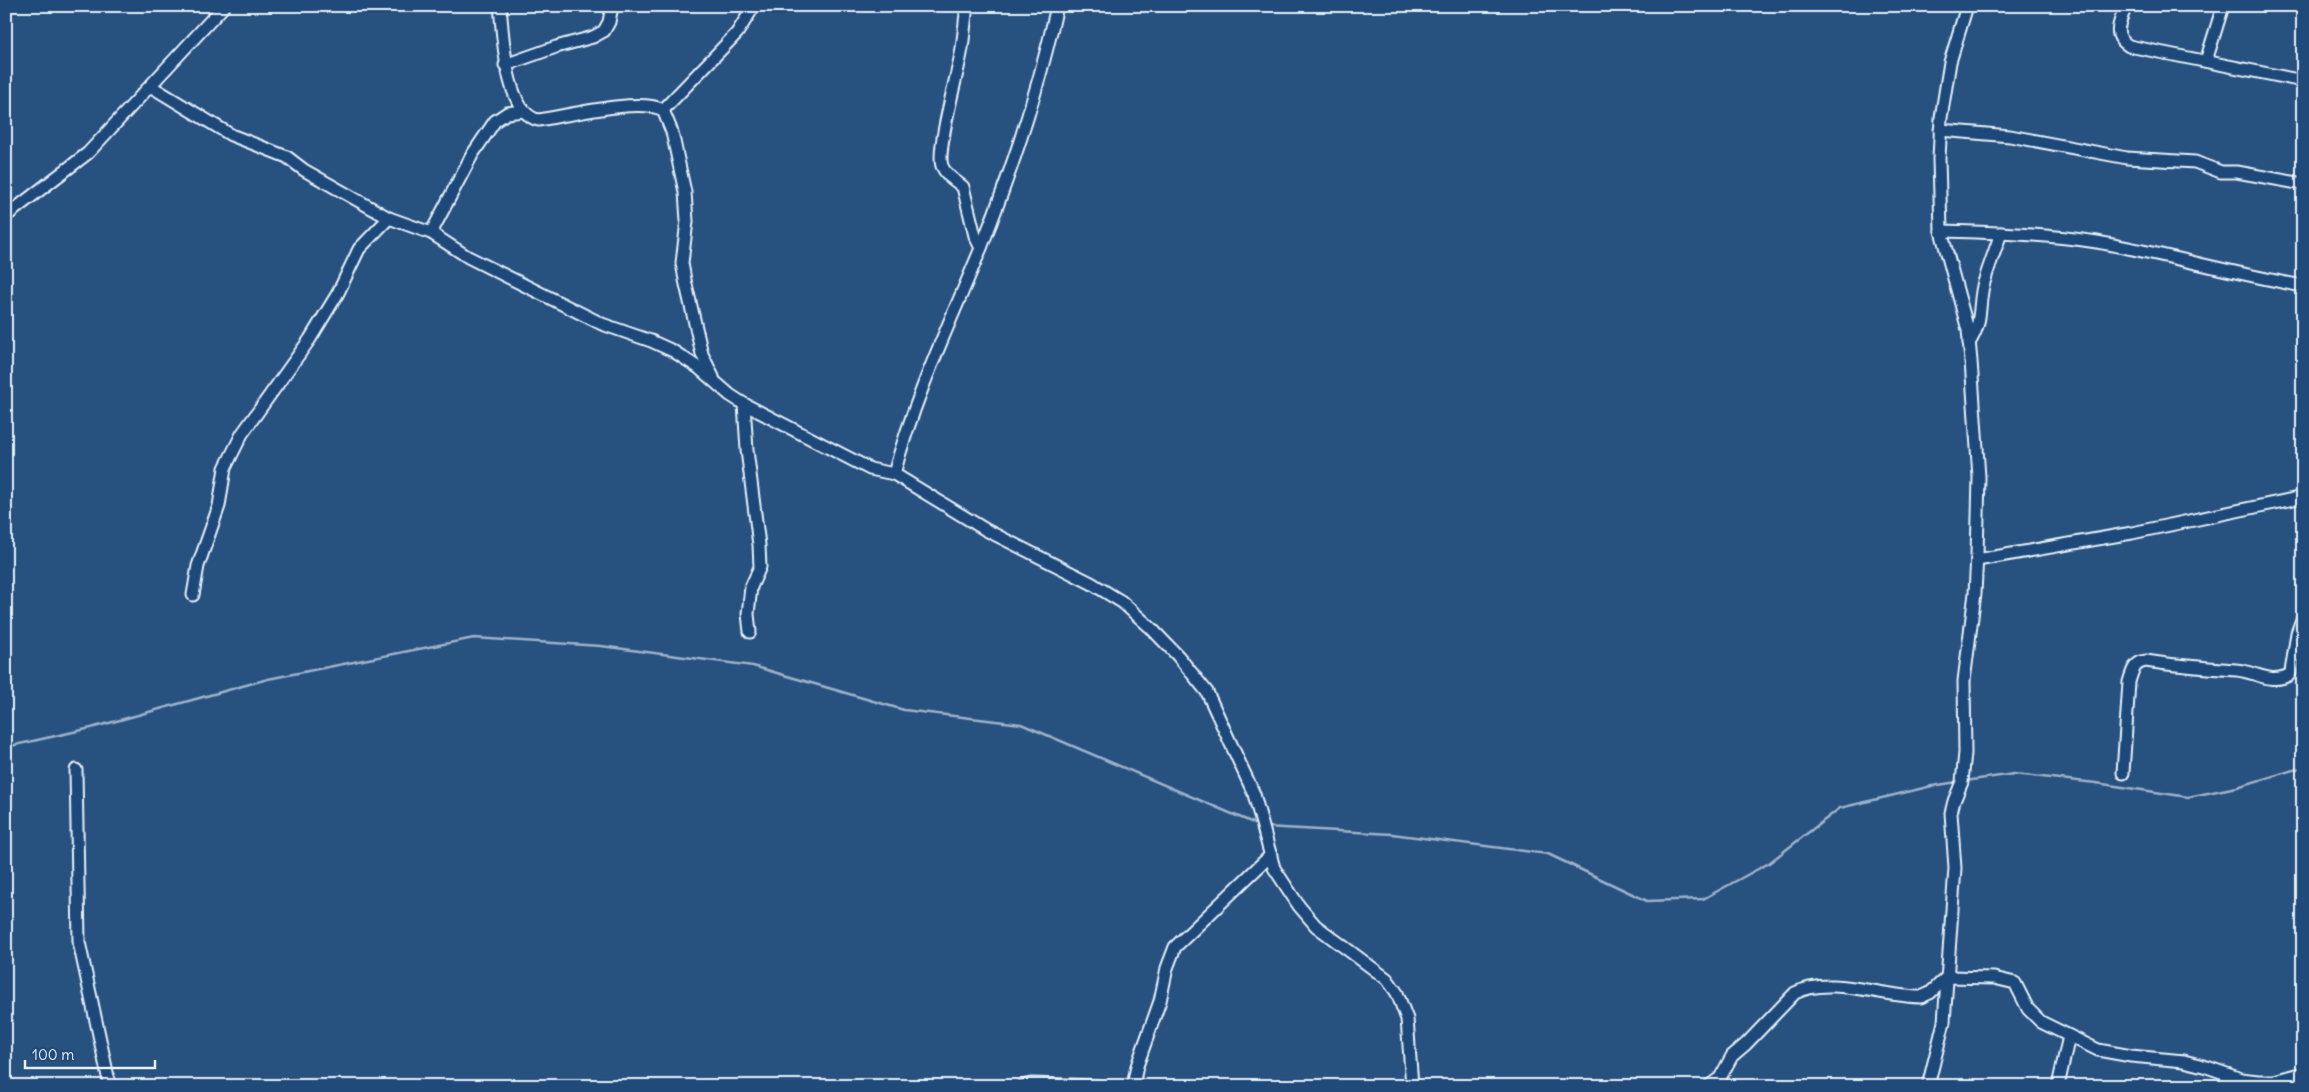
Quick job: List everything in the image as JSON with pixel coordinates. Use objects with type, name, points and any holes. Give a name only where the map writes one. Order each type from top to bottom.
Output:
[{"type":"street","points":[[6,216],[88,153],[224,6]]},
{"type":"street","points":[[500,6],[505,66],[523,111],[528,117],[538,120],[622,107],[654,106],[663,110],[674,140],[685,192],[687,221],[682,263],[685,280],[700,347],[713,379]]},
{"type":"street","points":[[505,66],[556,47],[593,37],[604,31],[609,22],[612,6]]},
{"type":"street","points":[[663,110],[704,65],[737,33],[749,11],[754,6]]},
{"type":"street","points":[[967,6],[962,50],[952,92],[941,159],[946,173],[952,180],[963,187],[975,236],[981,248]]},
{"type":"street","points":[[894,474],[906,430],[951,314],[981,248],[1017,152],[1047,50],[1057,6]]},
{"type":"street","points":[[1928,1086],[1944,1022],[1955,868],[1951,813],[1962,782],[1965,754],[1964,681],[1975,593],[1979,477],[1969,343],[1962,304],[1941,230],[1940,130],[1950,62],[1967,6]]},
{"type":"street","points":[[2126,6],[2117,30],[2122,42],[2135,47],[2303,81]]},
{"type":"street","points":[[2206,61],[2223,6]]},
{"type":"street","points":[[152,86],[230,135],[287,157],[304,170],[389,218],[430,233],[468,257],[580,314],[614,329],[651,340],[673,351],[744,404],[870,470],[894,474],[986,530],[1091,583],[1122,602],[1178,656],[1207,692],[1254,794],[1274,868],[1287,888],[1316,926],[1387,980],[1397,993],[1407,1019],[1412,1086]]},
{"type":"street","points":[[430,233],[472,155],[495,122],[507,113],[523,111]]},
{"type":"street","points":[[1940,130],[2010,136],[2127,158],[2195,162],[2221,172],[2237,172],[2303,184]]},
{"type":"street","points":[[193,594],[198,566],[219,506],[225,468],[242,434],[310,338],[347,278],[359,248],[389,218]]},
{"type":"street","points":[[1941,230],[2044,235],[2098,242],[2255,278],[2303,286]]},
{"type":"street","points":[[1969,343],[1980,323],[1980,300],[2001,233]]},
{"type":"street","points":[[744,404],[760,567],[751,587],[748,614],[750,632]]},
{"type":"street","points":[[1976,560],[2132,533],[2303,497]]},
{"type":"street","points":[[2123,773],[2129,682],[2132,670],[2136,665],[2141,661],[2146,661],[2184,668],[2238,670],[2263,678],[2284,678],[2290,672],[2297,634],[2303,617]]},
{"type":"street","points":[[76,770],[78,942],[110,1086]]},
{"type":"street","points":[[1133,1086],[1137,1066],[1160,1002],[1167,968],[1175,947],[1271,855]]},
{"type":"street","points":[[1709,1086],[1720,1078],[1732,1056],[1795,993],[1803,989],[1833,986],[1921,996],[1930,993],[1947,977],[1994,978],[2015,983],[2028,1009],[2041,1022],[2098,1050],[2130,1056],[2184,1061],[2241,1078],[2258,1081],[2274,1081],[2303,1073]]},
{"type":"street","points":[[2058,1086],[2068,1036]]},
{"type":"street","points":[[1023,1086],[1032,1084],[1098,1086]]},
{"type":"waterway","points":[[6,747],[91,728],[268,679],[474,638],[601,646],[753,666],[904,710],[1021,724],[1258,825]]},
{"type":"waterway","points":[[1965,781],[2014,774],[2096,783],[2188,797],[2237,787],[2303,767]]},
{"type":"waterway","points":[[1265,827],[1392,834],[1548,854],[1647,901],[1703,899],[1769,863],[1840,808],[1932,786],[1957,782]]}]
